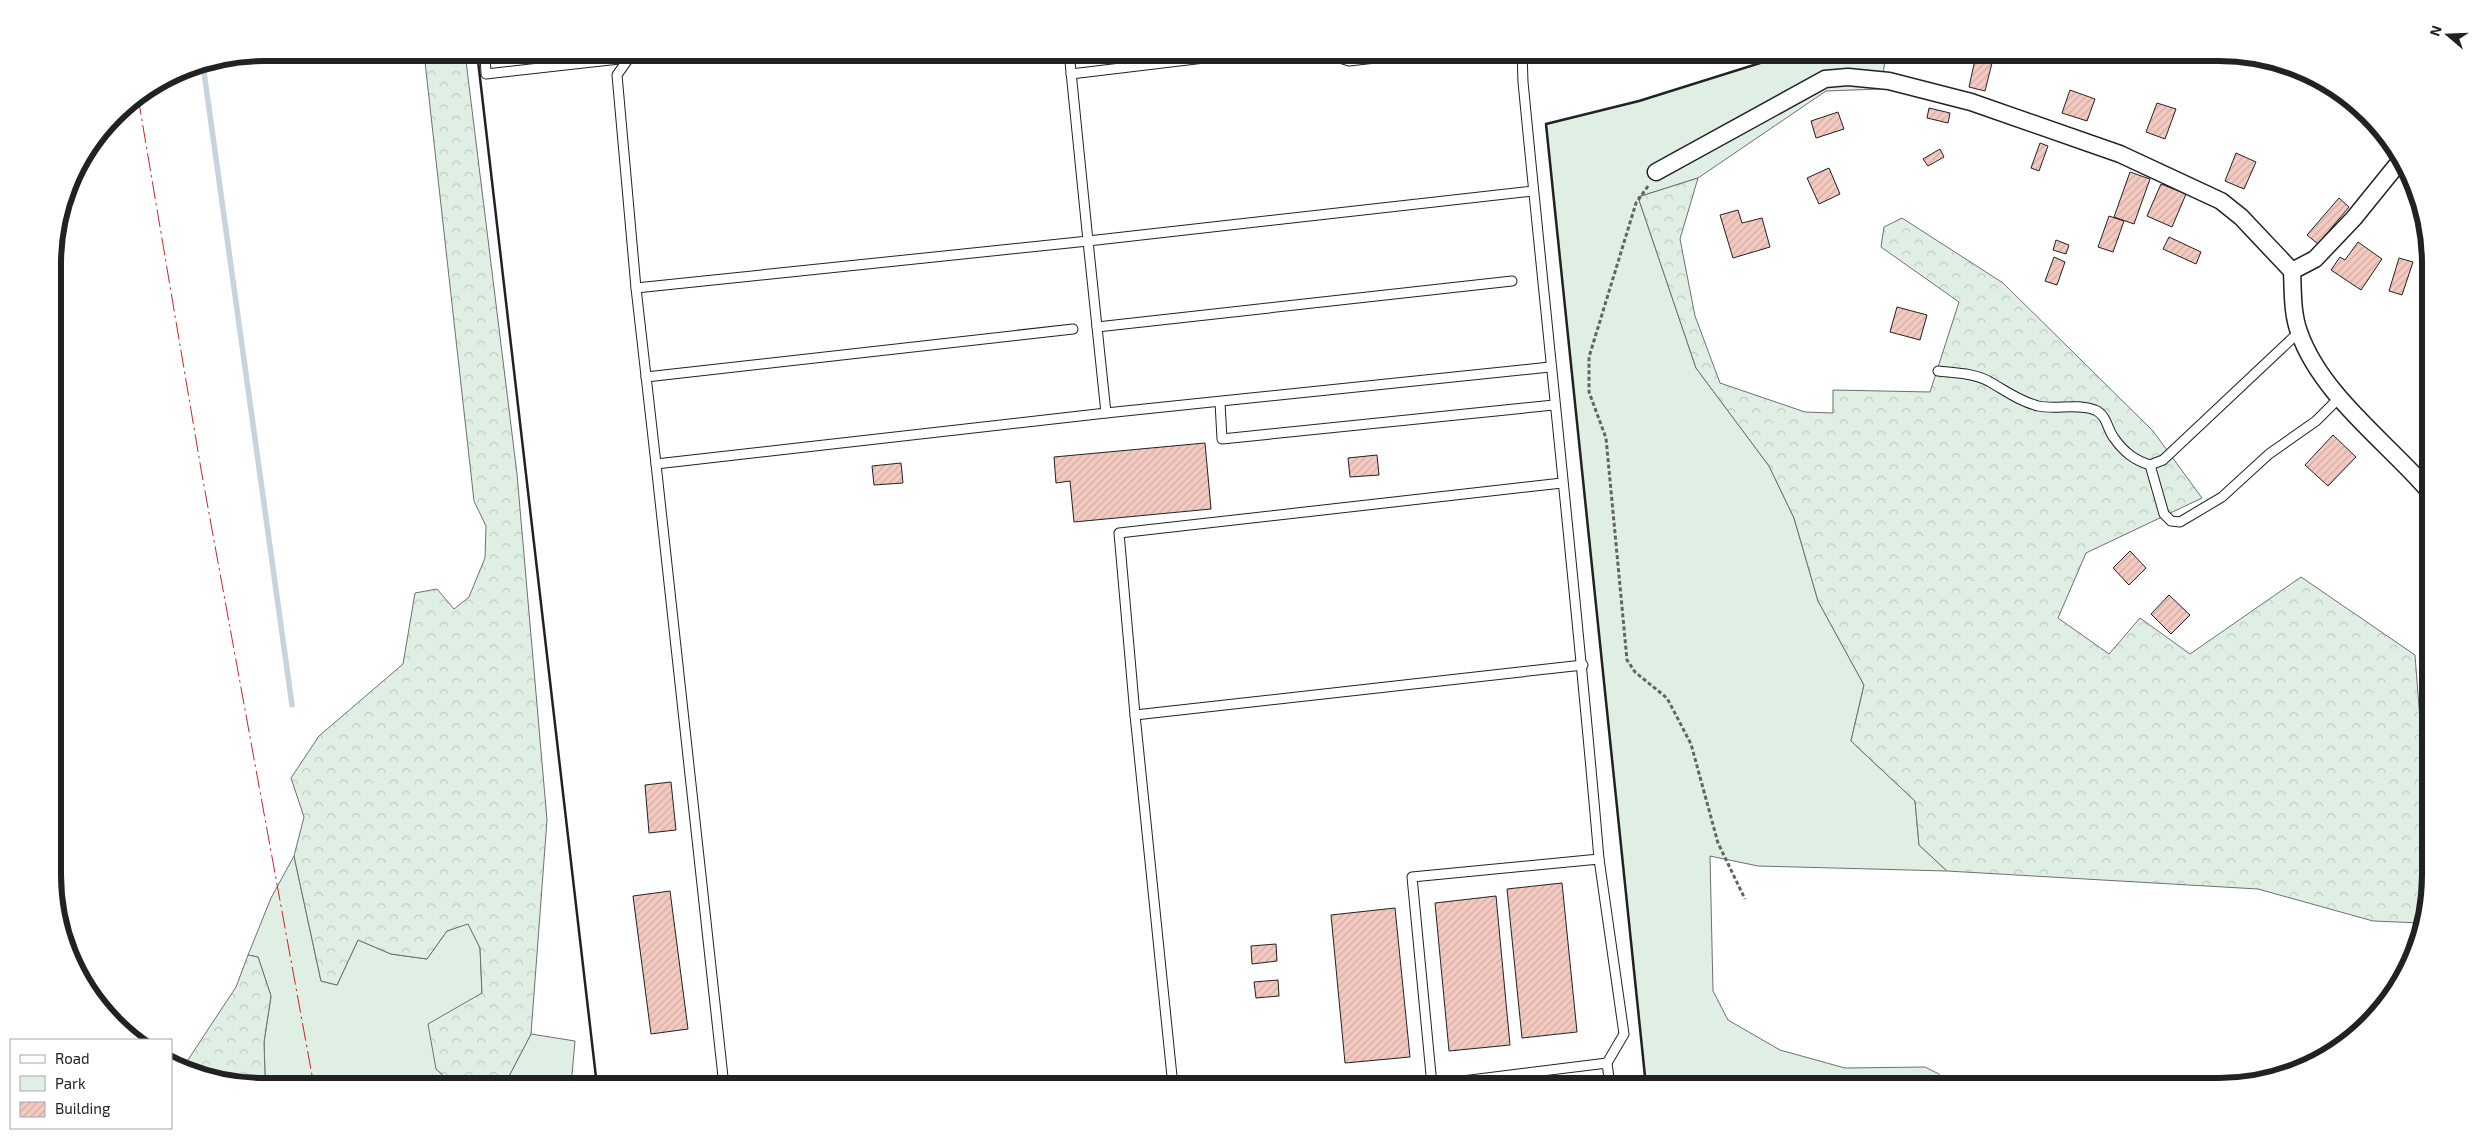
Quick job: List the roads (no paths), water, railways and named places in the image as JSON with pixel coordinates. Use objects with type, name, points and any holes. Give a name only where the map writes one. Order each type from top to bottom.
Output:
[{"type":"street","points":[[1656,172],[1825,78],[1848,77],[1889,81],[1970,102],[2120,154],[2220,201],[2241,217],[2292,271],[2293,301],[2299,332],[2314,363],[2339,398],[2422,484]]},
{"type":"street","points":[[2292,271],[2315,259],[2354,218],[2396,166]]},
{"type":"lane","points":[[485,61],[486,74],[602,61]]},
{"type":"lane","points":[[627,61],[617,75],[636,288],[723,1078]]},
{"type":"lane","points":[[1070,61],[1106,413]]},
{"type":"lane","points":[[1071,74],[1179,61]]},
{"type":"lane","points":[[1522,61],[1533,191],[1582,665],[1599,859],[1624,1034],[1607,1063],[1609,1078]]},
{"type":"lane","points":[[636,288],[1088,241],[1533,191]]},
{"type":"lane","points":[[1097,327],[1512,281]]},
{"type":"lane","points":[[646,376],[1073,329]]},
{"type":"lane","points":[[1938,371],[1989,381],[2012,396],[2039,406],[2075,406],[2095,410],[2103,416],[2113,437],[2135,461],[2150,465],[2163,460],[2299,332]]},
{"type":"lane","points":[[656,464],[1106,413],[1550,367]]},
{"type":"lane","points":[[2150,465],[2164,514],[2171,521],[2180,522],[2222,497],[2268,454],[2316,421],[2339,398]]},
{"type":"lane","points":[[1220,402],[1222,440],[1554,405]]},
{"type":"lane","points":[[1172,1078],[1135,715],[1119,533],[1562,483]]},
{"type":"lane","points":[[1135,715],[1582,665]]},
{"type":"lane","points":[[1431,1078],[1412,877],[1599,859]]},
{"type":"lane","points":[[1488,1078],[1607,1063]]},
{"type":"waterway","points":[[204,71],[292,705]]}]
